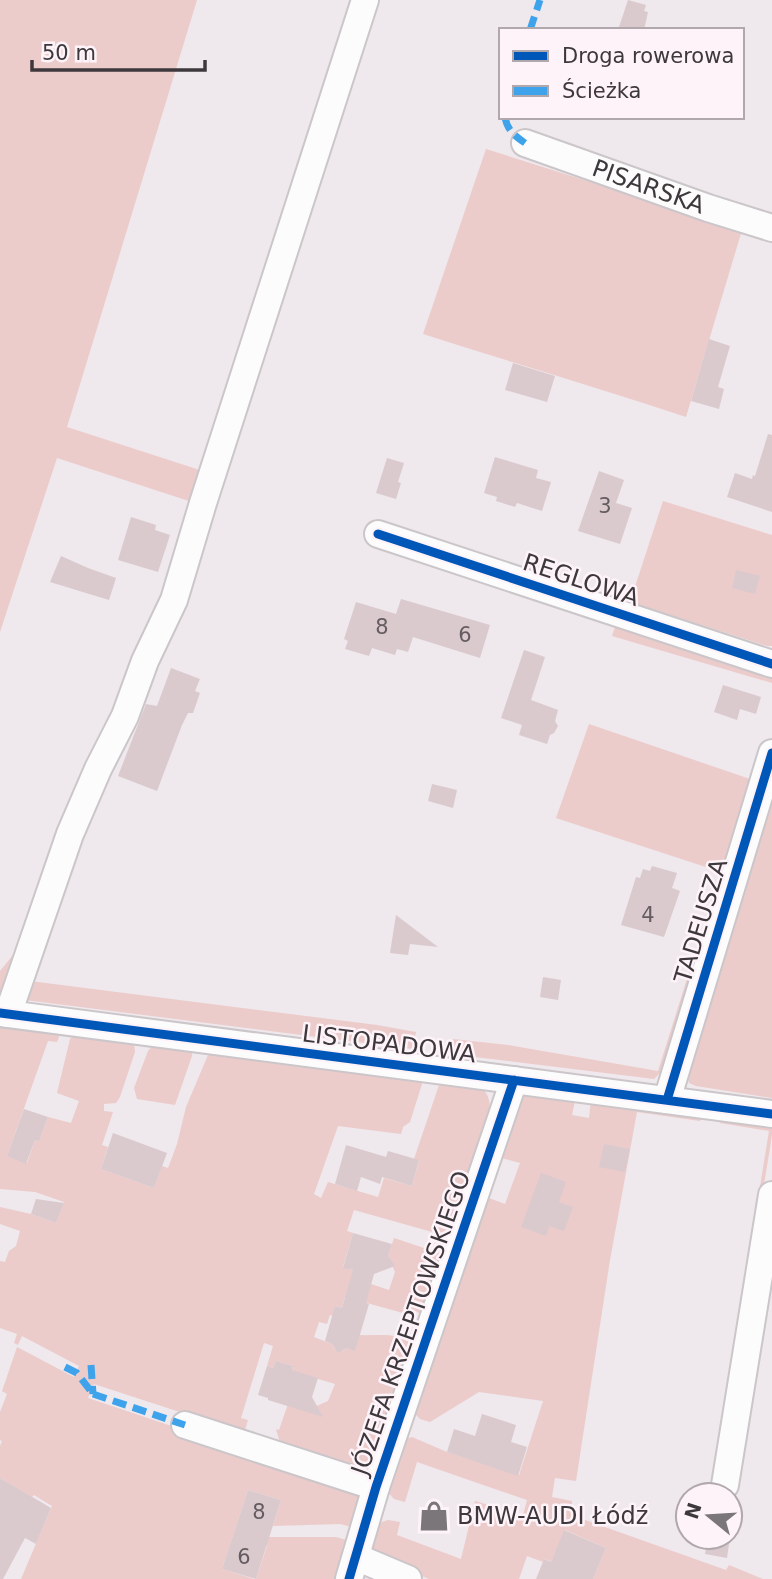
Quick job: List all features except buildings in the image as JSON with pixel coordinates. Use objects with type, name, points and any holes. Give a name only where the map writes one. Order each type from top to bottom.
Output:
[{"type":"street","points":[[4,1013],[70,834],[125,716],[145,661],[174,600],[365,0]]},
{"type":"street","name":"PISARSKA","points":[[525,143],[772,228]]},
{"type":"street","name":"REGLOWA","points":[[378,534],[772,664]]},
{"type":"street","name":"TADEUSZA","points":[[667,1100],[772,753]]},
{"type":"street","name":"LISTOPADOWA","points":[[4,1013],[772,1114]]},
{"type":"street","name":"JÓZEFA KRZEPTOWSKIEGO","points":[[352,1568],[376,1488],[514,1080]]},
{"type":"street","points":[[726,1481],[772,1195]]},
{"type":"street","points":[[185,1425],[376,1488]]},
{"type":"street","points":[[352,1568],[408,1579]]},
{"type":"shaded area","points":[[0,0],[197,0],[67,427],[212,474],[195,503],[57,458],[0,632]]},
{"type":"shaded area","points":[[486,149],[742,230],[686,417],[423,334]]},
{"type":"shaded area","points":[[663,501],[772,535],[772,646],[630,602]]},
{"type":"shaded area","points":[[618,617],[772,671],[772,683],[612,636]]},
{"type":"shaded area","points":[[589,724],[756,783],[727,872],[556,818]]},
{"type":"shaded area","points":[[772,786],[772,1098],[696,1086],[689,1083],[687,1069]]},
{"type":"shaded area","points":[[21,945],[0,998],[0,971]]},
{"type":"shaded area","points":[[697,947],[703,947],[663,1070],[654,1079],[450,1054],[453,1039],[508,1045],[658,1071]]},
{"type":"shaded area","points":[[30,981],[416,1032],[413,1049],[25,1000]]},
{"type":"shaded area","points":[[0,1023],[57,1033],[59,1037],[57,1042],[48,1041],[7,1156],[27,1163],[35,1140],[39,1142],[48,1117],[71,1123],[79,1101],[57,1093],[70,1039],[76,1032],[134,1042],[135,1052],[120,1097],[116,1103],[104,1104],[104,1111],[113,1112],[102,1145],[108,1147],[101,1169],[154,1188],[162,1166],[168,1168],[186,1107],[211,1048],[420,1079],[422,1084],[410,1122],[403,1127],[401,1134],[338,1126],[314,1194],[321,1198],[328,1182],[378,1197],[384,1178],[412,1186],[419,1161],[414,1159],[439,1085],[443,1082],[479,1085],[485,1092],[490,1113],[450,1237],[354,1210],[347,1231],[353,1233],[343,1267],[364,1274],[362,1281],[389,1290],[395,1272],[388,1256],[394,1238],[445,1256],[426,1312],[419,1313],[405,1305],[403,1313],[345,1297],[342,1308],[335,1306],[333,1316],[330,1315],[327,1324],[319,1322],[314,1337],[342,1351],[347,1348],[355,1350],[359,1335],[396,1336],[413,1346],[370,1475],[280,1443],[276,1429],[279,1430],[288,1404],[312,1408],[328,1401],[335,1384],[292,1371],[293,1366],[276,1361],[273,1368],[267,1366],[273,1346],[264,1343],[241,1418],[248,1420],[244,1433],[94,1384],[88,1398],[240,1449],[365,1497],[356,1528],[340,1524],[273,1526],[281,1500],[248,1490],[222,1569],[254,1579],[21,1579],[52,1506],[0,1478],[0,1412],[7,1394],[2,1391],[17,1347],[74,1377],[79,1366],[22,1336],[18,1345],[14,1343],[17,1334],[0,1328],[0,1261],[5,1262],[9,1251],[16,1246],[20,1231],[0,1224],[0,1207],[56,1223],[64,1202],[35,1192],[0,1189]]},
{"type":"shaded area","points":[[153,1045],[192,1048],[192,1056],[175,1105],[137,1099],[134,1088],[148,1051]]},
{"type":"shaded area","points":[[526,1094],[576,1096],[572,1115],[589,1118],[591,1100],[703,1113],[700,1121],[637,1112],[610,1260],[576,1481],[555,1478],[552,1497],[572,1501],[571,1515],[726,1570],[729,1565],[763,1579],[593,1579],[606,1548],[565,1530],[551,1562],[527,1556],[519,1579],[429,1579],[382,1559],[370,1549],[376,1524],[388,1520],[400,1522],[397,1535],[461,1559],[475,1501],[523,1515],[527,1500],[417,1462],[405,1502],[394,1499],[386,1490],[403,1440],[412,1437],[447,1452],[519,1475],[543,1401],[479,1392],[430,1422],[420,1419],[412,1411],[482,1203],[489,1198],[505,1204],[520,1163],[501,1158],[518,1099]]},
{"type":"shaded area","points":[[722,1118],[772,1127],[772,1135],[716,1481],[712,1481],[769,1131],[720,1123]]},
{"type":"shaded area","points":[[258,1537],[336,1537],[350,1541],[338,1579],[256,1579],[267,1546]]},
{"type":"marked path","points":[[531,28],[540,0]]},
{"type":"marked path","points":[[505,119],[510,129],[525,143]]},
{"type":"marked path","points":[[91,1365],[93,1394]]},
{"type":"marked path","points":[[65,1367],[77,1373],[93,1394]]},
{"type":"marked path","points":[[93,1394],[185,1425]]},
{"type":"cycle path","points":[[378,534],[772,664]]},
{"type":"cycle path","points":[[667,1100],[772,753]]},
{"type":"cycle path","points":[[0,1013],[772,1114]]},
{"type":"cycle path","points":[[349,1579],[376,1487],[514,1080]]},
{"type":"place","name":"BMW-AUDI Łódź","points":[[434,1516]]}]
